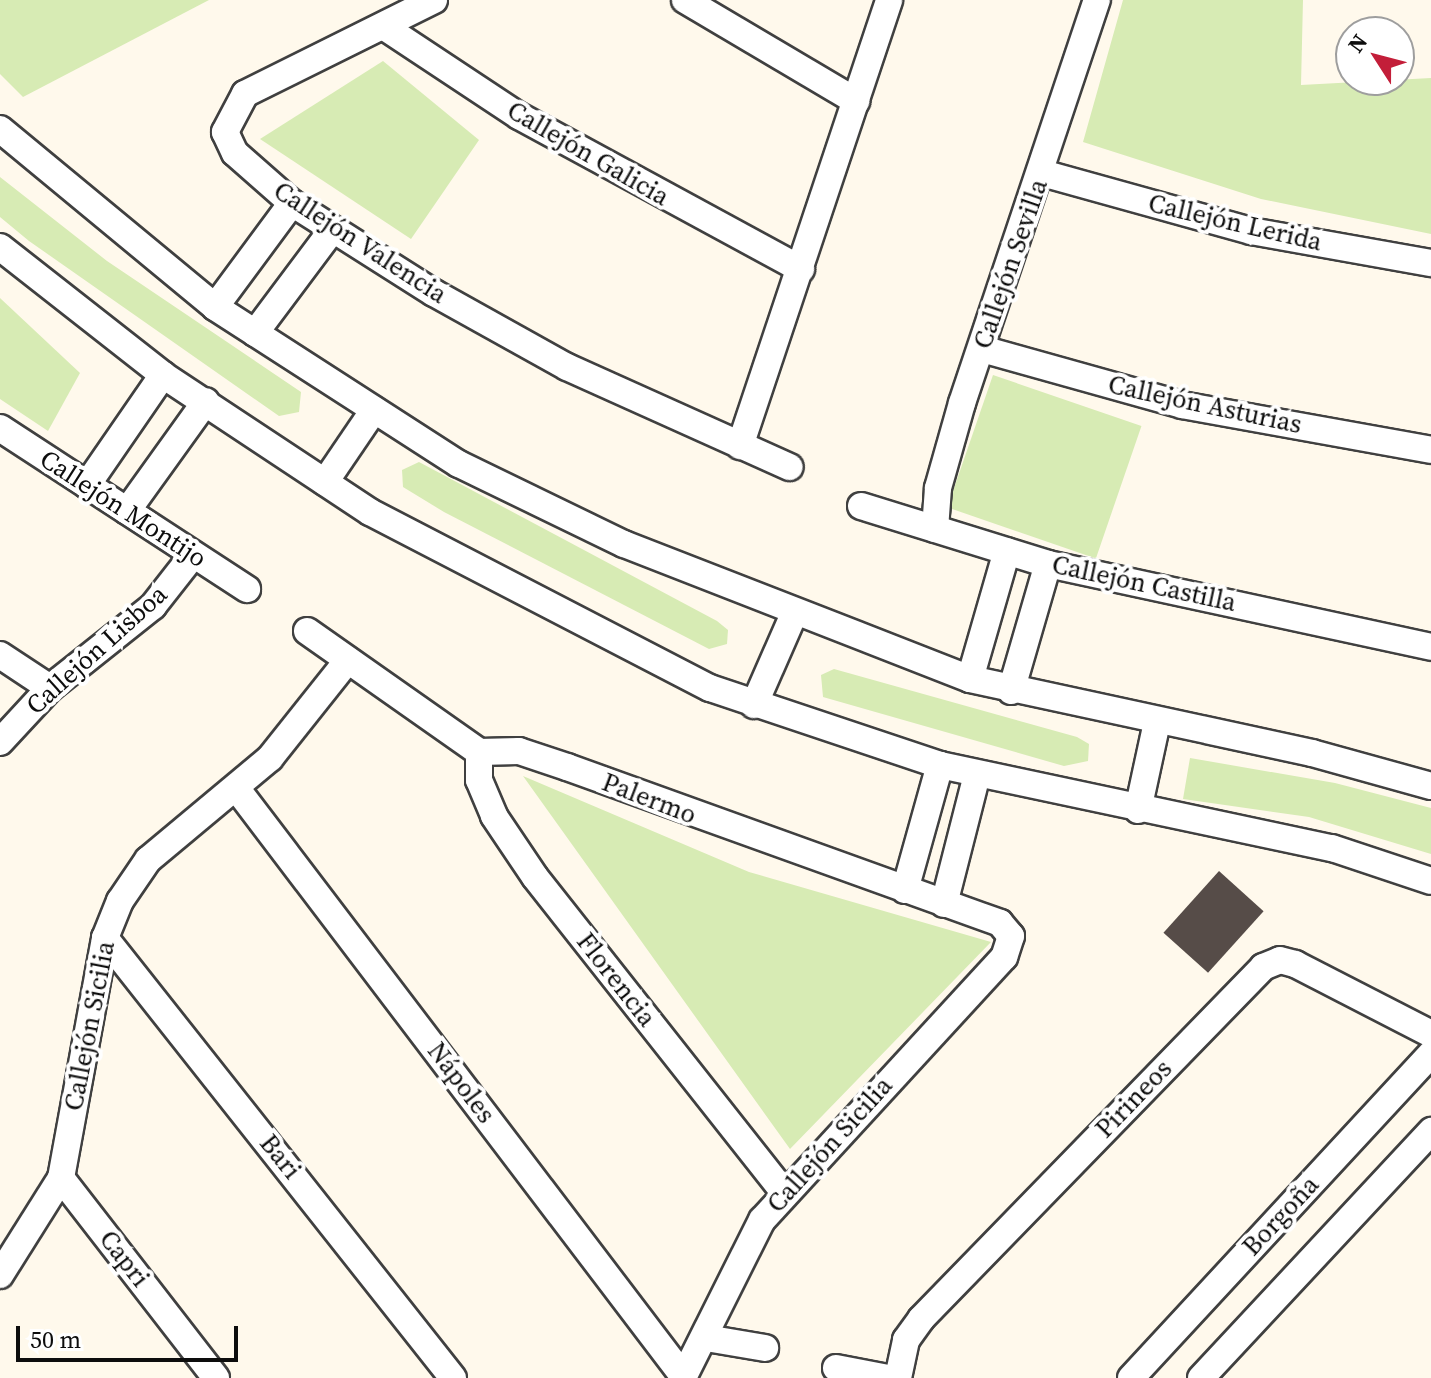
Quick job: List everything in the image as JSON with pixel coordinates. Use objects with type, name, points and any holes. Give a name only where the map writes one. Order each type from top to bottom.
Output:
[{"type":"street","name":"Callejón Valencia","points":[[434,0],[245,94],[231,113],[225,132],[235,153],[292,203],[332,230],[567,367],[790,467]]},
{"type":"street","points":[[685,0],[856,101]]},
{"type":"street","points":[[740,446],[889,0]]},
{"type":"street","name":"Callejón Sevilla","points":[[935,529],[938,488],[1097,0]]},
{"type":"street","name":"Callejón Galicia","points":[[383,26],[519,116],[801,269]]},
{"type":"street","points":[[0,129],[215,307],[459,464],[624,544],[794,614],[970,679],[1011,691],[1312,753],[1431,786]]},
{"type":"street","name":"Callejón Lerida","points":[[1042,173],[1251,231],[1431,263]]},
{"type":"street","points":[[215,307],[292,203]]},
{"type":"street","points":[[255,333],[332,230]]},
{"type":"street","points":[[0,247],[163,375],[325,482],[539,605],[754,705],[977,775],[1332,848],[1431,881]]},
{"type":"street","name":"Callejón Asturias","points":[[982,349],[1182,405],[1431,450]]},
{"type":"street","points":[[87,485],[163,375]]},
{"type":"street","points":[[127,511],[206,401]]},
{"type":"street","points":[[325,482],[374,410]]},
{"type":"street","name":"Callejón Montijo","points":[[0,428],[247,589]]},
{"type":"street","name":"Callejón Castilla","points":[[861,506],[1048,564],[1431,647]]},
{"type":"street","points":[[970,679],[1007,551]]},
{"type":"street","name":"Callejón Lisboa","points":[[0,742],[50,688],[153,606],[193,555]]},
{"type":"street","points":[[1011,691],[1048,564]]},
{"type":"street","points":[[754,705],[794,614]]},
{"type":"street","points":[[307,631],[479,752]]},
{"type":"street","points":[[0,655],[50,688]]},
{"type":"street","name":"Callejón Sicilia","points":[[0,1275],[61,1178],[105,938],[148,860],[237,789],[348,660]]},
{"type":"street","points":[[1138,810],[1157,722]]},
{"type":"street","name":"Palermo","points":[[479,752],[519,751],[1000,923],[1011,936]]},
{"type":"street","name":"Florencia","points":[[479,752],[479,780],[494,816],[535,877],[784,1192]]},
{"type":"street","points":[[905,890],[940,765]]},
{"type":"street","points":[[944,904],[977,775]]},
{"type":"street","name":"Nápoles","points":[[237,789],[684,1377]]},
{"type":"street","name":"Callejón Sicilia","points":[[684,1377],[706,1338],[738,1257],[784,1192],[1004,957],[1011,936]]},
{"type":"street","name":"Bari","points":[[105,938],[453,1378]]},
{"type":"street","name":"Pirineos","points":[[898,1378],[906,1340],[921,1319],[1263,967],[1280,960],[1295,964],[1431,1034]]},
{"type":"street","name":"Borgoña","points":[[1131,1378],[1431,1054]]},
{"type":"street","name":"Borgoña","points":[[1201,1378],[1431,1131]]},
{"type":"street","name":"Capri","points":[[61,1178],[216,1378]]},
{"type":"street","points":[[706,1338],[765,1348]]},
{"type":"street","points":[[836,1368],[888,1378]]},
{"type":"green space","points":[[0,0],[209,0],[23,97],[0,74]]},
{"type":"green space","points":[[1123,0],[1303,0],[1301,85],[1335,83],[1335,96],[1415,96],[1415,79],[1431,78],[1431,234],[1261,199],[1083,142]]},
{"type":"green space","points":[[383,61],[479,140],[411,239],[260,139]]},
{"type":"green space","points":[[0,177],[107,261],[301,392],[299,412],[279,416],[29,241],[0,217]]},
{"type":"green space","points":[[0,298],[80,373],[48,431],[0,399]]},
{"type":"green space","points":[[993,375],[1141,426],[1096,558],[947,507]]},
{"type":"green space","points":[[419,462],[717,621],[728,630],[727,644],[709,649],[444,512],[403,487],[402,470]]},
{"type":"green space","points":[[834,669],[1077,737],[1089,744],[1088,761],[1064,766],[823,697],[821,675]]},
{"type":"green space","points":[[1190,758],[1335,783],[1431,808],[1431,854],[1309,817],[1183,799]]},
{"type":"green space","points":[[523,776],[749,872],[991,942],[790,1149]]},
{"type":"building","points":[[1219,871],[1264,911],[1208,973],[1163,933]]}]
